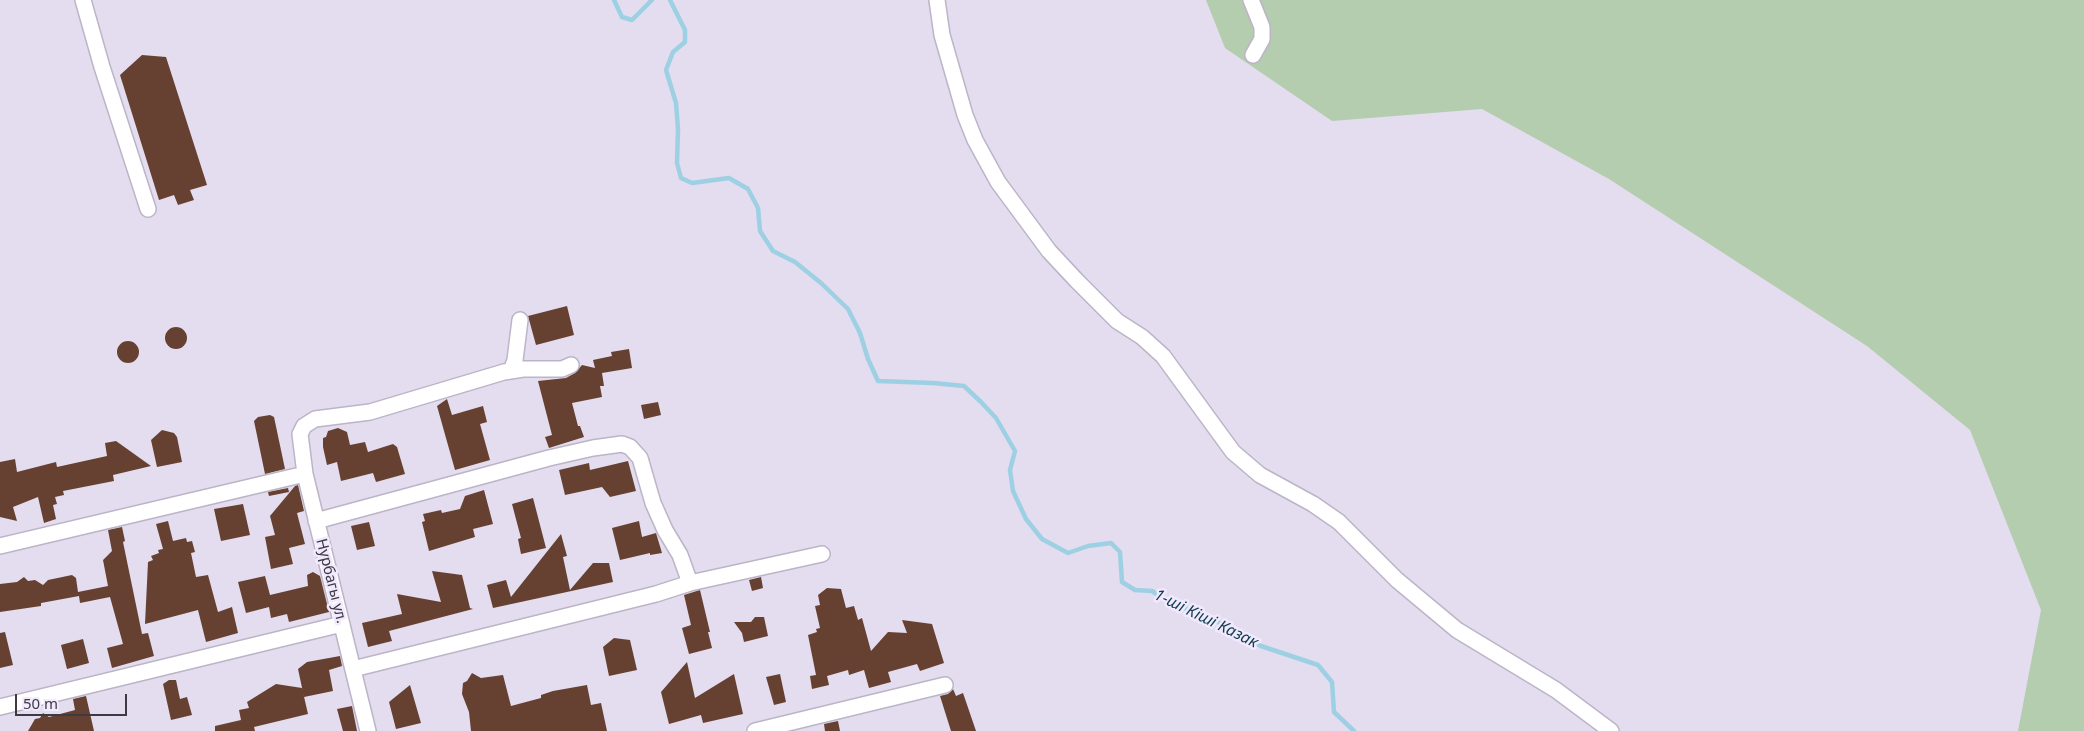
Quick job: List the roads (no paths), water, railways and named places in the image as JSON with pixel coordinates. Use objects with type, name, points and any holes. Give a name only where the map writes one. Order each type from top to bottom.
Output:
[{"type":"street","points":[[83,0],[102,68],[148,209]]},
{"type":"street","points":[[938,0],[942,36],[965,115],[974,140],[998,182],[1048,251],[1117,321],[1142,337],[1163,356],[1233,452],[1260,475],[1313,504],[1338,522],[1397,580],[1458,630],[1556,690],[1611,731]]},
{"type":"street","points":[[1251,0],[1262,27],[1262,39],[1253,55]]},
{"type":"street","points":[[520,320],[515,360],[511,371],[562,369],[571,365]]},
{"type":"street","name":"Нурбагы ул.","points":[[368,731],[304,474],[301,430],[308,422],[315,419],[370,412],[511,371]]},
{"type":"street","points":[[316,521],[549,458],[593,448],[622,444],[630,447],[640,458],[653,503],[680,555],[690,584]]},
{"type":"street","points":[[0,546],[304,474]]},
{"type":"street","points":[[353,669],[690,584],[822,554]]},
{"type":"street","points":[[0,707],[342,624]]},
{"type":"street","points":[[755,731],[945,685]]},
{"type":"waterway","name":"1-ші Кіші Казак","points":[[614,0],[622,17],[632,20],[652,0]]},
{"type":"waterway","name":"1-ші Кіші Казак","points":[[670,0],[685,30],[685,42],[673,52],[666,70],[676,103],[678,129],[677,163],[681,178],[692,183],[729,178],[748,189],[758,208],[760,231],[773,251],[795,262],[821,283],[848,309],[860,333],[868,359],[878,381],[964,386],[981,402],[996,418],[1015,451],[1010,470],[1013,491],[1026,519],[1042,539],[1068,553],[1088,546],[1111,543],[1120,552],[1122,582],[1135,590],[1152,591],[1175,606],[1200,612],[1261,646],[1318,665],[1332,682],[1334,712],[1354,731]]}]
